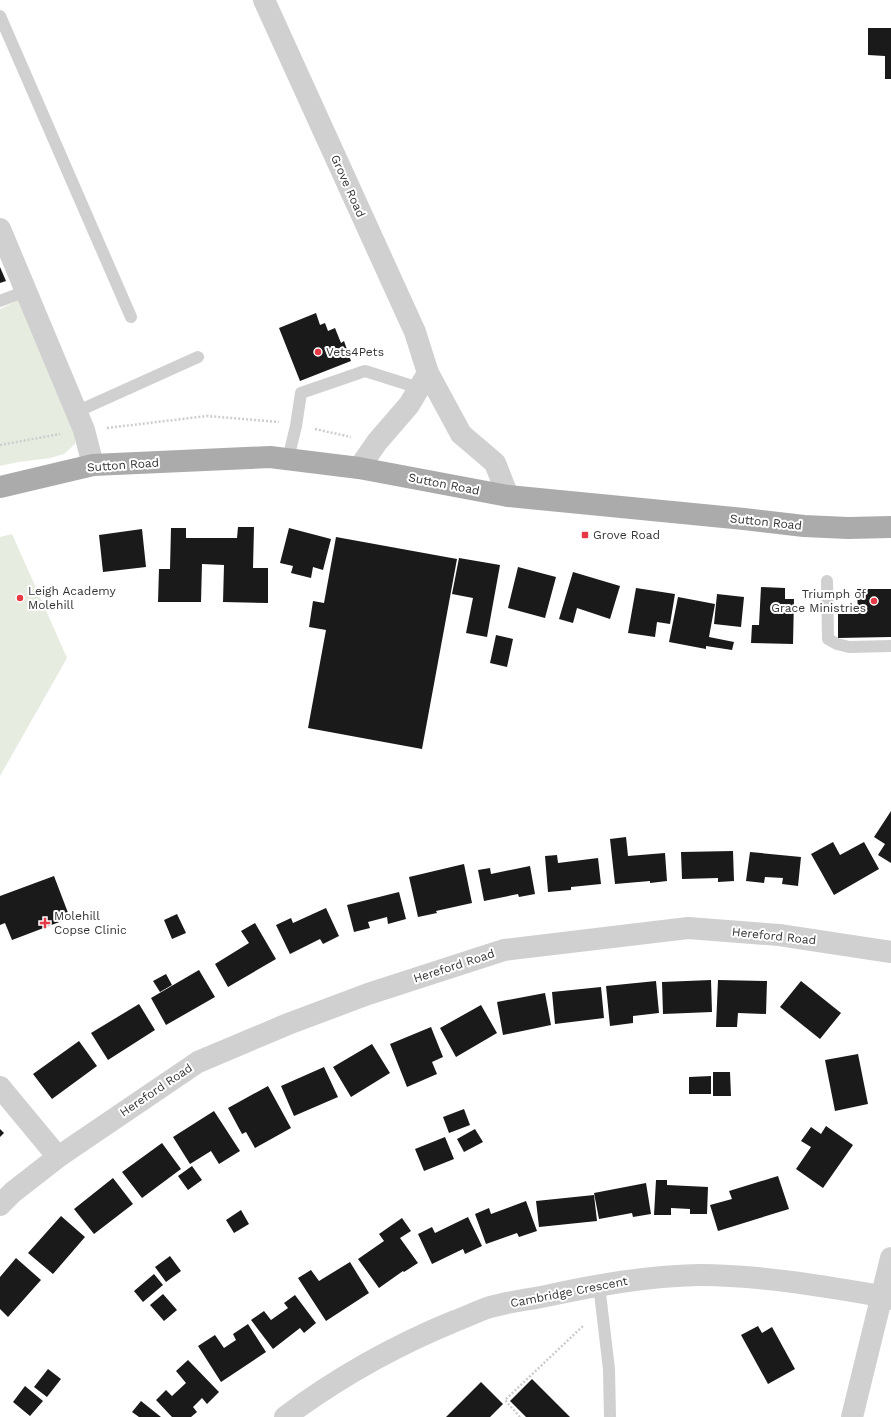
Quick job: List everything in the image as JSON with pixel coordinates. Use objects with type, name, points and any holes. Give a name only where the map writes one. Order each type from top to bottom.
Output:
[{"type":"main road","name":"Sutton Road","points":[[0,487],[93,465],[270,457],[359,468],[508,496],[804,526],[848,528],[891,527]]},
{"type":"street","name":"Grove Road","points":[[264,0],[415,332],[424,381],[461,434],[495,463],[508,496]]},
{"type":"street","points":[[0,229],[80,421],[93,465]]},
{"type":"street","points":[[359,468],[377,442],[409,406],[424,381]]},
{"type":"street","name":"Hereford Road","points":[[0,1204],[58,1157],[198,1062],[288,1024],[368,994],[504,950],[688,928],[779,935],[891,952]]},
{"type":"street","points":[[0,1087],[58,1157]]},
{"type":"street","points":[[852,1417],[886,1297],[891,1258]]},
{"type":"street","name":"Cambridge Crescent","points":[[285,1417],[304,1402],[349,1373],[396,1347],[436,1329],[488,1308],[599,1285],[659,1277],[700,1275],[793,1282],[886,1297]]},
{"type":"lane","points":[[0,16],[131,317]]},
{"type":"lane","points":[[0,301],[26,291]]},
{"type":"lane","points":[[80,421],[198,357]]},
{"type":"lane","points":[[288,459],[296,426],[301,393],[365,371],[424,381]]},
{"type":"lane","points":[[827,581],[828,639],[837,644],[849,647],[891,646]]},
{"type":"lane","points":[[599,1285],[609,1369],[610,1417]]},
{"type":"path","points":[[0,445],[80,421],[207,416],[281,422],[377,442]]},
{"type":"path","points":[[520,1417],[505,1400],[602,1308]]},
{"type":"shaded area","points":[[24,297],[78,431],[75,444],[64,454],[50,458],[0,466],[0,309]]},
{"type":"shaded area","name":"Leigh Academy Molehill","points":[[12,534],[67,658],[0,776],[0,537]]},
{"type":"building","points":[[868,28],[891,28],[891,79],[885,79],[885,56],[868,55]]},
{"type":"building","points":[[0,267],[6,281],[0,283]]},
{"type":"building","name":"Vets4Pets","points":[[316,313],[320,325],[325,323],[328,331],[335,328],[341,343],[344,341],[351,361],[300,381],[279,328]]},
{"type":"building","points":[[238,527],[254,527],[253,568],[268,568],[268,603],[223,602],[224,565],[202,564],[201,602],[158,602],[159,569],[170,569],[171,528],[186,528],[186,538],[237,538]]},
{"type":"building","points":[[289,528],[331,539],[323,570],[313,567],[311,578],[291,573],[293,566],[280,563]]},
{"type":"building","points":[[142,529],[146,567],[103,572],[99,535]]},
{"type":"building","points":[[336,537],[457,559],[422,749],[308,728],[326,630],[309,627],[313,601],[324,603]]},
{"type":"building","points":[[459,558],[500,565],[487,637],[466,633],[473,598],[452,594]]},
{"type":"building","points":[[518,567],[556,577],[545,618],[508,608]]},
{"type":"building","points":[[573,572],[620,586],[610,619],[577,608],[573,623],[559,619]]},
{"type":"building","points":[[761,587],[785,588],[785,599],[794,599],[793,644],[751,643],[752,625],[759,625]]},
{"type":"building","points":[[636,588],[675,594],[670,624],[657,622],[655,637],[628,633]]},
{"type":"building","name":"Triumph of Grace Ministries","points":[[857,589],[891,589],[891,637],[838,638],[838,614],[858,614]]},
{"type":"building","points":[[717,594],[744,597],[741,627],[714,624]]},
{"type":"building","points":[[678,597],[715,604],[709,637],[734,642],[732,650],[706,646],[706,649],[669,642]]},
{"type":"building","points":[[496,635],[513,639],[507,667],[490,663]]},
{"type":"building","points":[[891,811],[891,863],[878,855],[885,844],[874,837]]},
{"type":"building","points":[[626,837],[628,856],[665,853],[667,881],[615,884],[610,839]]},
{"type":"building","points":[[833,842],[840,855],[864,842],[879,869],[834,895],[811,854]]},
{"type":"building","points":[[733,851],[734,881],[718,882],[718,878],[682,879],[681,852]]},
{"type":"building","points":[[750,852],[801,857],[798,886],[782,884],[783,878],[765,877],[764,883],[746,881]]},
{"type":"building","points":[[557,855],[558,863],[598,858],[601,884],[571,887],[571,890],[548,892],[545,856]]},
{"type":"building","points":[[464,864],[472,903],[436,911],[437,913],[418,917],[409,877]]},
{"type":"building","points":[[530,866],[535,894],[519,897],[518,894],[484,901],[478,870],[490,868],[491,874]]},
{"type":"building","points":[[54,876],[70,918],[12,940],[5,923],[0,925],[0,896]]},
{"type":"building","points":[[399,892],[406,919],[388,924],[387,917],[368,922],[370,928],[354,932],[347,905]]},
{"type":"building","points":[[326,908],[339,936],[323,944],[320,939],[290,954],[276,925],[291,918],[293,923]]},
{"type":"building","points":[[177,914],[186,933],[172,939],[164,920]]},
{"type":"building","points":[[255,923],[276,959],[228,987],[215,964],[249,943],[241,931]]},
{"type":"building","points":[[199,970],[215,997],[166,1025],[151,998]]},
{"type":"building","points":[[166,974],[172,985],[160,992],[153,981]]},
{"type":"building","points":[[711,980],[712,1012],[663,1014],[662,982]]},
{"type":"building","points":[[718,980],[767,981],[766,1014],[738,1013],[737,1027],[716,1027]]},
{"type":"building","points":[[656,981],[659,1013],[633,1016],[633,1023],[610,1026],[606,986]]},
{"type":"building","points":[[801,981],[841,1013],[820,1039],[780,1007]]},
{"type":"building","points":[[601,987],[604,1018],[555,1024],[552,992]]},
{"type":"building","points":[[545,993],[551,1025],[503,1035],[497,1002]]},
{"type":"building","points":[[139,1004],[155,1030],[108,1060],[91,1033]]},
{"type":"building","points":[[481,1005],[497,1033],[456,1057],[440,1028]]},
{"type":"building","points":[[431,1027],[443,1057],[432,1062],[437,1074],[407,1087],[390,1044]]},
{"type":"building","points":[[79,1041],[97,1066],[52,1099],[33,1074]]},
{"type":"building","points":[[372,1044],[390,1073],[351,1097],[333,1067]]},
{"type":"building","points":[[858,1054],[868,1104],[835,1111],[825,1060]]},
{"type":"building","points":[[324,1067],[338,1097],[294,1116],[281,1086]]},
{"type":"building","points":[[713,1072],[730,1072],[731,1096],[713,1096]]},
{"type":"building","points":[[711,1076],[711,1094],[689,1094],[689,1077]]},
{"type":"building","points":[[268,1086],[291,1128],[255,1148],[246,1132],[242,1134],[228,1108]]},
{"type":"building","points":[[464,1109],[470,1125],[449,1133],[443,1117]]},
{"type":"building","points":[[214,1111],[240,1151],[219,1164],[211,1151],[190,1164],[173,1137]]},
{"type":"building","points":[[826,1126],[853,1145],[823,1188],[796,1169],[811,1147],[801,1141],[811,1127],[821,1134]]},
{"type":"building","points":[[0,1129],[4,1133],[0,1137]]},
{"type":"building","points":[[475,1129],[483,1142],[464,1152],[457,1139]]},
{"type":"building","points":[[445,1137],[454,1159],[424,1171],[415,1149]]},
{"type":"building","points":[[162,1143],[181,1169],[142,1198],[122,1172]]},
{"type":"building","points":[[192,1166],[202,1180],[188,1190],[178,1176]]},
{"type":"building","points":[[778,1176],[789,1209],[718,1231],[710,1205],[732,1199],[729,1191]]},
{"type":"building","points":[[113,1178],[133,1204],[94,1234],[74,1209]]},
{"type":"building","points":[[656,1180],[667,1180],[667,1185],[708,1187],[707,1214],[690,1214],[690,1209],[671,1208],[671,1215],[654,1215]]},
{"type":"building","points":[[646,1183],[651,1214],[633,1217],[632,1213],[599,1219],[594,1193]]},
{"type":"building","points":[[594,1195],[597,1221],[539,1227],[536,1201]]},
{"type":"building","points":[[526,1201],[537,1231],[519,1237],[517,1233],[486,1244],[475,1214],[489,1208],[491,1214]]},
{"type":"building","points":[[241,1210],[249,1224],[234,1233],[226,1220]]},
{"type":"building","points":[[61,1216],[85,1237],[53,1274],[28,1253]]},
{"type":"building","points":[[468,1217],[482,1246],[465,1254],[463,1249],[432,1264],[418,1234],[432,1227],[435,1233]]},
{"type":"building","points":[[402,1218],[411,1231],[400,1238],[418,1263],[404,1272],[403,1271],[379,1288],[358,1259],[384,1241],[379,1234]]},
{"type":"building","points":[[170,1256],[181,1271],[166,1282],[155,1267]]},
{"type":"building","points":[[16,1258],[41,1280],[8,1317],[0,1309],[0,1277]]},
{"type":"building","points":[[350,1262],[369,1293],[326,1321],[298,1278],[311,1270],[319,1281]]},
{"type":"building","points":[[154,1274],[163,1285],[143,1302],[134,1291]]},
{"type":"building","points":[[163,1294],[177,1310],[164,1321],[150,1305]]},
{"type":"building","points":[[295,1295],[316,1323],[304,1333],[300,1328],[273,1349],[251,1320],[264,1311],[271,1320],[288,1308],[284,1303]]},
{"type":"building","points":[[248,1324],[266,1352],[221,1382],[198,1346],[215,1335],[224,1348],[236,1340],[233,1334]]},
{"type":"building","points":[[758,1326],[762,1333],[772,1327],[795,1369],[768,1384],[741,1335]]},
{"type":"building","points":[[188,1360],[219,1392],[207,1404],[202,1398],[193,1407],[197,1412],[191,1417],[172,1417],[156,1400],[166,1390],[172,1396],[186,1383],[176,1371]]},
{"type":"building","points":[[48,1369],[61,1379],[47,1397],[34,1387]]},
{"type":"building","points":[[532,1379],[570,1417],[526,1417],[510,1401]]},
{"type":"building","points":[[481,1382],[503,1404],[490,1417],[446,1417]]},
{"type":"building","points":[[25,1386],[43,1401],[30,1416],[13,1402]]},
{"type":"building","points":[[141,1401],[161,1417],[139,1417],[132,1412]]},
{"type":"place","name":"Vets4Pets","points":[[318,352]]},
{"type":"place","name":"Grove Road","points":[[585,535]]},
{"type":"place","name":"Leigh Academy Molehill","points":[[20,598]]},
{"type":"place","name":"Triumph of Grace Ministries","points":[[874,601]]},
{"type":"place","name":"Molehill Copse Clinic","points":[[45,923]]}]
